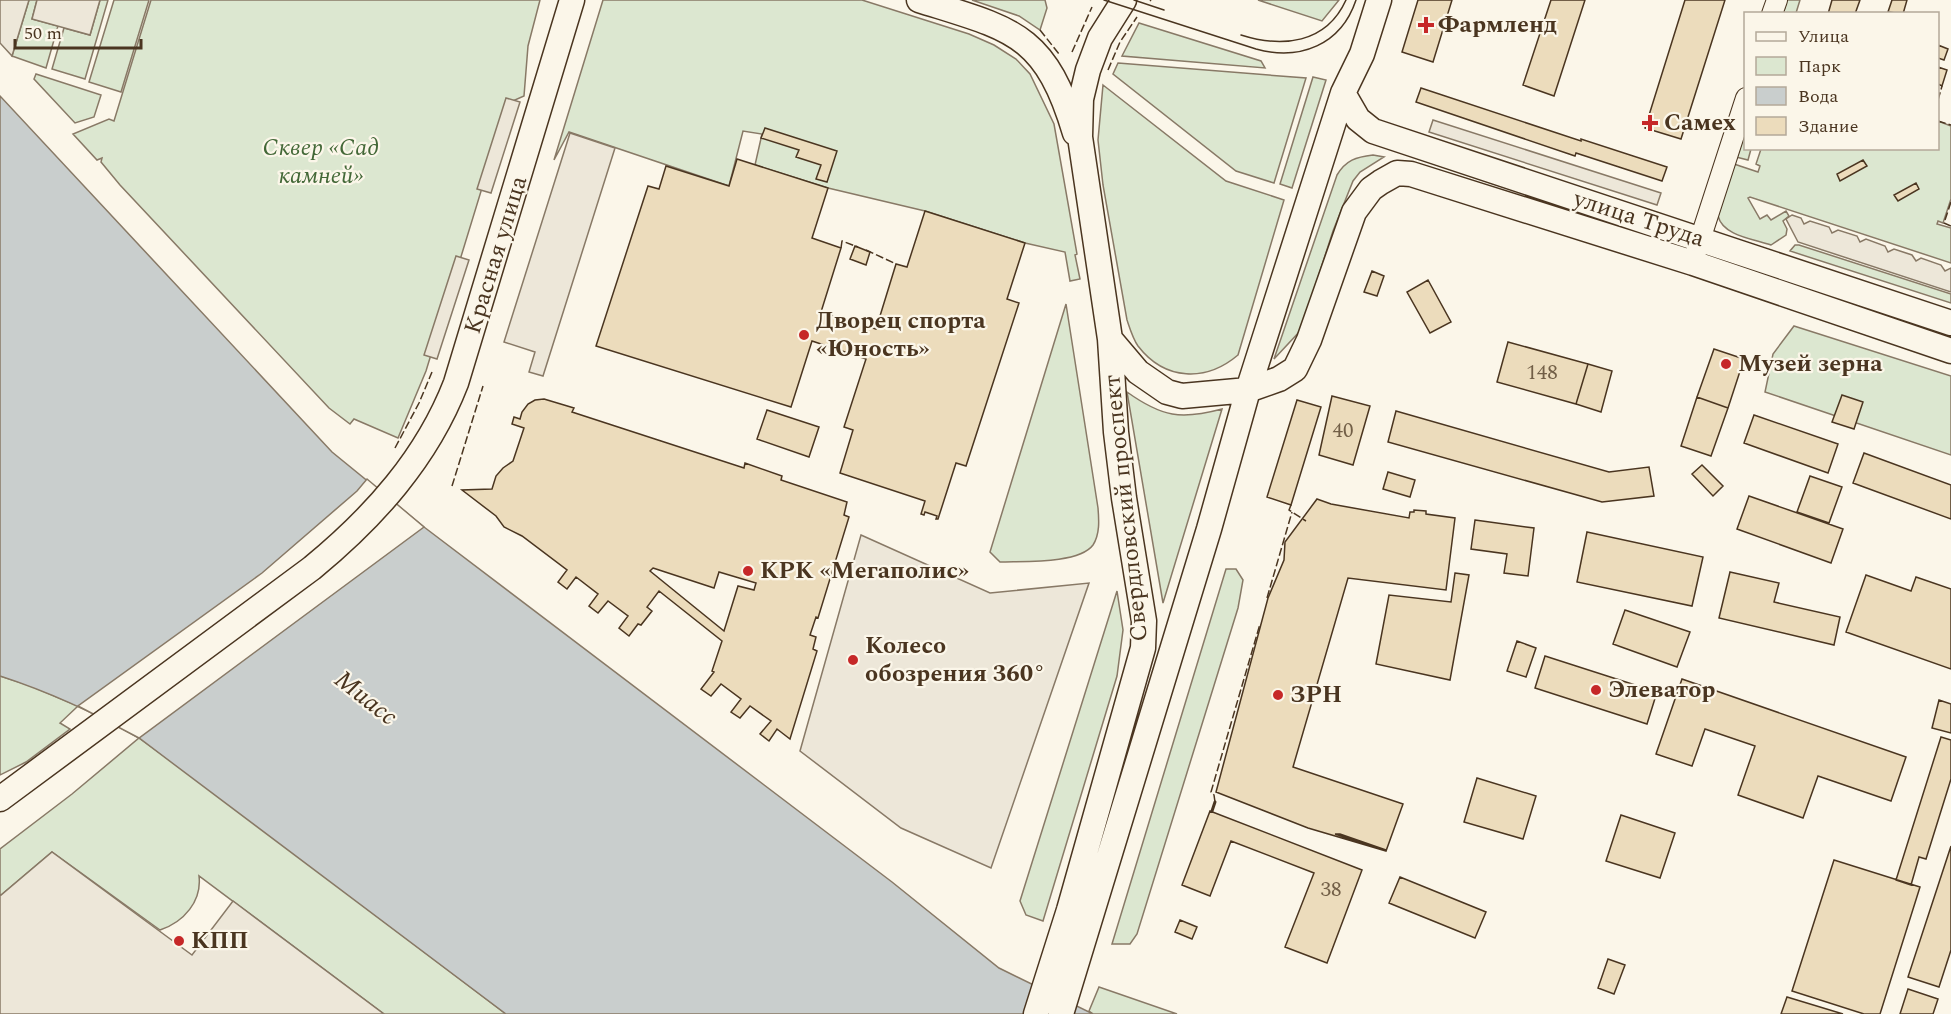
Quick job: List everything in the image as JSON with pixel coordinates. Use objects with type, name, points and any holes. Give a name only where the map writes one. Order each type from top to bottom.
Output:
[{"type":"main road","name":"Красная улица","points":[[0,799],[10,785],[107,720],[312,568],[355,532],[388,495],[431,436],[456,383],[572,0]]},
{"type":"main road","points":[[920,0],[993,23],[1022,39],[1035,51],[1049,69],[1068,111],[1080,150]]},
{"type":"main road","name":"Свердловский проспект","points":[[1061,1014],[1080,913],[1143,648],[1143,621],[1116,432],[1110,339],[1080,150],[1082,99],[1088,70],[1100,38],[1125,0]]},
{"type":"main road","name":"Свердловский проспект","points":[[1036,1014],[1080,913],[1209,529],[1248,390],[1343,93],[1362,54],[1379,0]]},
{"type":"main road","name":"улица Труда","points":[[1343,93],[1358,119],[1373,131],[1951,322]]},
{"type":"main road","name":"улица Труда","points":[[1248,390],[1280,379],[1295,369],[1309,340],[1353,212],[1371,189],[1397,173],[1411,174],[1693,263],[1951,351]]},
{"type":"main road","points":[[1110,339],[1138,372],[1167,392],[1182,396],[1248,390]]},
{"type":"street","points":[[1693,263],[1744,104]]},
{"type":"green space","points":[[29,0],[37,0],[32,19],[58,26],[46,68],[12,56]]},
{"type":"green space","points":[[100,0],[108,0],[85,79],[52,69],[64,28],[90,35]]},
{"type":"green space","points":[[114,0],[149,0],[121,92],[89,82]]},
{"type":"green space","name":"Сквер «Сад камней»","points":[[151,0],[540,0],[528,46],[524,96],[508,103],[426,371],[398,438],[354,419],[350,424],[329,408],[120,185],[101,162],[102,158],[97,160],[73,134],[109,119],[114,121]]},
{"type":"green space","points":[[603,0],[862,0],[969,34],[994,45],[1016,59],[1030,74],[1054,124],[1080,279],[1070,281],[1065,252],[1025,243],[925,211],[828,188],[755,165],[762,134],[743,131],[729,186],[569,132],[554,160]]},
{"type":"green space","points":[[972,0],[1045,0],[1047,8],[1040,30],[1019,16]]},
{"type":"green space","points":[[1258,0],[1339,0],[1322,21]]},
{"type":"green space","points":[[1787,0],[1800,0],[1796,12],[1784,12]]},
{"type":"green space","points":[[1139,23],[1261,61],[1265,68],[1122,56]]},
{"type":"green space","points":[[1118,63],[1306,78],[1274,183],[1236,171],[1113,74]]},
{"type":"green space","points":[[36,74],[101,95],[94,117],[75,123],[34,79]]},
{"type":"green space","points":[[1313,77],[1326,80],[1292,188],[1280,184]]},
{"type":"green space","points":[[1103,85],[1226,181],[1284,200],[1238,355],[1213,370],[1186,374],[1161,366],[1149,358],[1138,346],[1132,334],[1127,320],[1103,185],[1098,140]]},
{"type":"green space","points":[[1939,121],[1951,126],[1951,199],[1943,223],[1938,221],[1937,224],[1951,228],[1951,263],[1750,197],[1748,198],[1760,219],[1767,215],[1771,220],[1786,211],[1789,216],[1783,221],[1787,229],[1786,235],[1771,245],[1732,232],[1721,223],[1718,216],[1734,164],[1758,172],[1760,166],[1756,164],[1761,150],[1939,150]]},
{"type":"green space","points":[[1744,129],[1744,150],[1751,150],[1748,160],[1736,157]]},
{"type":"green space","points":[[1373,155],[1384,157],[1360,172],[1353,181],[1333,231],[1301,330],[1274,359],[1337,175],[1352,160]]},
{"type":"green space","points":[[1795,245],[1951,294],[1951,303],[1790,251]]},
{"type":"green space","points":[[1066,304],[1098,508],[1097,536],[1093,545],[1076,556],[1050,560],[1000,562],[990,552]]},
{"type":"green space","points":[[1794,326],[1951,376],[1951,455],[1765,392],[1773,354]]},
{"type":"green space","points":[[1127,392],[1151,407],[1172,414],[1195,415],[1222,409],[1163,603]]},
{"type":"green space","points":[[1226,569],[1236,569],[1243,580],[1238,608],[1137,934],[1130,944],[1112,944]]},
{"type":"green space","points":[[1117,591],[1123,630],[1117,676],[1043,921],[1026,915],[1020,901]]},
{"type":"green space","points":[[0,676],[78,706],[60,723],[70,729],[26,762],[0,775]]},
{"type":"green space","points":[[139,738],[506,1014],[384,1014],[199,876],[198,894],[190,909],[177,922],[160,930],[52,852],[0,896],[0,849],[72,794]]},
{"type":"green space","points":[[1099,987],[1177,1014],[1093,1014],[1089,1011]]},
{"type":"shaded area","points":[[0,0],[29,0],[12,56],[0,43]]},
{"type":"shaded area","points":[[37,0],[100,0],[90,35],[32,19]]},
{"type":"shaded area","points":[[506,98],[520,102],[491,193],[477,189]]},
{"type":"shaded area","points":[[1433,120],[1661,193],[1657,205],[1429,132]]},
{"type":"shaded area","points":[[570,133],[615,148],[543,376],[529,372],[535,352],[504,342]]},
{"type":"shaded area","points":[[1792,215],[1801,218],[1804,224],[1810,221],[1829,227],[1832,233],[1838,230],[1857,236],[1860,242],[1866,239],[1885,246],[1888,252],[1894,249],[1912,255],[1916,261],[1921,258],[1941,265],[1945,271],[1951,268],[1951,292],[1798,242],[1786,219]]},
{"type":"shaded area","points":[[456,256],[469,260],[437,359],[424,355]]},
{"type":"shaded area","points":[[861,535],[990,593],[1089,583],[991,868],[901,828],[800,751]]},
{"type":"shaded area","points":[[52,852],[192,955],[233,901],[384,1014],[0,1014],[0,896]]},
{"type":"water","name":"Миасс","points":[[0,96],[332,452],[424,527],[892,882],[999,968],[1093,1014],[506,1014],[139,738],[71,704],[0,676]]},
{"type":"pier","points":[[367,479],[424,527],[139,738],[78,706],[262,573],[357,491]]},
{"type":"building","points":[[1418,0],[1452,0],[1433,62],[1402,52]]},
{"type":"building","points":[[1551,0],[1585,0],[1554,96],[1523,85]]},
{"type":"building","points":[[1685,0],[1725,0],[1681,139],[1645,128]]},
{"type":"building","points":[[1832,0],[1860,0],[1856,12],[1829,12]]},
{"type":"building","points":[[1892,0],[1907,0],[1904,12],[1888,12]]},
{"type":"building","points":[[1939,45],[1948,49],[1944,60],[1939,58]]},
{"type":"building","points":[[1939,67],[1947,70],[1942,86],[1939,84]]},
{"type":"building","points":[[1421,88],[1667,167],[1662,181],[1576,153],[1575,156],[1416,102]]},
{"type":"building","points":[[765,128],[837,151],[827,182],[816,179],[821,165],[796,157],[799,150],[761,138]]},
{"type":"building","name":"Дворец спорта «Юность»","points":[[737,159],[828,188],[812,238],[841,248],[821,312],[876,329],[896,264],[907,267],[925,211],[1025,243],[1007,299],[1019,303],[966,466],[956,463],[938,519],[936,519],[937,516],[925,512],[924,515],[921,514],[925,501],[840,473],[853,430],[844,427],[866,359],[812,341],[791,407],[596,346],[648,186],[659,189],[666,166],[729,186]]},
{"type":"building","points":[[1863,160],[1867,166],[1840,181],[1837,174]]},
{"type":"building","points":[[1916,183],[1919,189],[1898,201],[1894,195]]},
{"type":"building","points":[[855,246],[870,252],[866,265],[850,259]]},
{"type":"building","points":[[1372,271],[1384,276],[1377,296],[1364,292]]},
{"type":"building","points":[[1428,280],[1451,322],[1430,333],[1407,292]]},
{"type":"building","points":[[1508,342],[1588,364],[1576,404],[1497,382]]},
{"type":"building","points":[[1714,349],[1744,359],[1728,408],[1697,397]]},
{"type":"building","points":[[1588,364],[1612,371],[1601,412],[1576,404]]},
{"type":"building","points":[[1842,395],[1863,402],[1854,429],[1832,422]]},
{"type":"building","points":[[1332,396],[1370,406],[1353,465],[1319,455]]},
{"type":"building","points":[[1697,397],[1728,408],[1711,456],[1681,446]]},
{"type":"building","name":"КРК «Мегаполис»","points":[[544,399],[574,408],[572,412],[744,468],[745,463],[782,476],[781,480],[847,502],[844,515],[849,517],[818,618],[816,617],[810,635],[816,637],[813,649],[817,651],[790,739],[777,729],[769,741],[760,734],[771,721],[750,706],[740,718],[731,712],[741,699],[721,684],[711,696],[701,689],[714,672],[712,671],[722,641],[659,591],[647,607],[652,611],[629,636],[619,628],[628,616],[608,601],[598,613],[589,606],[598,594],[576,577],[567,589],[558,582],[567,570],[522,536],[504,527],[496,516],[462,490],[492,489],[496,476],[513,461],[524,428],[512,424],[514,417],[520,419],[528,404]],"holes":[[[653,568],[714,588],[719,572],[756,583],[754,590],[738,586],[724,631],[650,571]]]},
{"type":"building","points":[[1297,400],[1321,407],[1291,505],[1267,497]]},
{"type":"building","points":[[767,410],[819,427],[809,457],[757,439]]},
{"type":"building","points":[[1396,411],[1609,472],[1649,467],[1654,496],[1602,502],[1388,442]]},
{"type":"building","points":[[1754,415],[1838,444],[1828,473],[1744,443]]},
{"type":"building","points":[[1864,453],[1951,485],[1951,519],[1853,483]]},
{"type":"building","points":[[1702,465],[1723,486],[1713,496],[1692,474]]},
{"type":"building","points":[[1388,472],[1415,480],[1410,497],[1383,489]]},
{"type":"building","points":[[1810,476],[1842,487],[1829,523],[1797,512]]},
{"type":"building","points":[[1749,496],[1843,529],[1831,563],[1737,529]]},
{"type":"building","name":"ЗРН","points":[[1317,499],[1331,504],[1409,518],[1410,512],[1414,510],[1455,518],[1446,590],[1348,578],[1293,767],[1403,804],[1386,851],[1308,828],[1216,792],[1268,598],[1284,560],[1285,542]],"holes":[[[1335,834],[1340,834],[1386,850]]]},
{"type":"building","points":[[1475,520],[1534,528],[1528,576],[1504,573],[1507,554],[1471,549]]},
{"type":"building","points":[[1587,532],[1703,557],[1692,606],[1577,582]]},
{"type":"building","points":[[1730,572],[1779,583],[1774,602],[1840,617],[1834,645],[1719,618]]},
{"type":"building","points":[[1455,573],[1469,575],[1450,680],[1376,664],[1389,595],[1451,602]]},
{"type":"building","points":[[1866,575],[1911,591],[1916,577],[1951,589],[1951,669],[1846,632]]},
{"type":"building","points":[[1625,610],[1690,632],[1677,667],[1613,644]]},
{"type":"building","points":[[1517,641],[1536,648],[1526,677],[1507,671]]},
{"type":"building","name":"Элеватор","points":[[1545,656],[1657,692],[1647,724],[1535,688]]},
{"type":"building","points":[[1682,679],[1906,757],[1891,801],[1818,776],[1803,818],[1738,795],[1755,746],[1705,729],[1692,766],[1656,754]]},
{"type":"building","points":[[1939,700],[1951,704],[1951,733],[1932,728]]},
{"type":"building","points":[[1941,737],[1951,740],[1951,779],[1926,859],[1919,857],[1911,885],[1896,880]]},
{"type":"building","points":[[1477,778],[1536,796],[1523,839],[1464,822]]},
{"type":"building","points":[[1210,811],[1362,870],[1327,963],[1285,947],[1314,873],[1231,841],[1210,896],[1182,885]]},
{"type":"building","points":[[1621,815],[1675,833],[1660,878],[1606,861]]},
{"type":"building","points":[[1951,846],[1951,950],[1939,987],[1908,977]]},
{"type":"building","points":[[1834,860],[1920,887],[1880,1014],[1864,1014],[1792,991]]},
{"type":"building","points":[[1400,877],[1486,912],[1475,938],[1389,903]]},
{"type":"building","points":[[1180,920],[1197,927],[1192,939],[1175,932]]},
{"type":"building","points":[[1608,959],[1625,965],[1614,994],[1598,988]]},
{"type":"building","points":[[1908,989],[1938,999],[1933,1014],[1900,1014]]},
{"type":"building","points":[[1787,997],[1843,1014],[1781,1014]]},
{"type":"tram line","points":[[1104,0],[1256,49],[1288,53],[1317,46],[1329,38],[1349,16],[1356,0]]},
{"type":"tram line","points":[[1134,0],[1164,10]]},
{"type":"tram line","points":[[1241,35],[1272,41],[1301,39],[1327,26],[1346,0]]},
{"type":"fence","points":[[1072,52],[1092,7]]},
{"type":"fence","points":[[1108,70],[1120,42],[1137,17]]},
{"type":"fence","points":[[1040,30],[1059,54]]},
{"type":"fence","points":[[1939,96],[1942,86]]},
{"type":"fence","points":[[1939,121],[1951,125]]},
{"type":"fence","points":[[1951,202],[1944,223],[1951,226]]},
{"type":"fence","points":[[841,248],[842,241],[858,247]]},
{"type":"fence","points":[[866,250],[896,264]]},
{"type":"fence","points":[[395,448],[419,403],[432,372]]},
{"type":"fence","points":[[452,486],[483,386]]},
{"type":"fence","points":[[1291,505],[1289,510],[1306,521]]},
{"type":"fence","points":[[1267,598],[1292,512]]},
{"type":"fence","points":[[1215,802],[1211,792],[1260,624]]},
{"type":"wall","points":[[1212,811],[1215,802]]},
{"type":"place","name":"Фармленд","points":[[1426,25]]},
{"type":"place","name":"Самех","points":[[1650,123]]},
{"type":"place","name":"Дворец спорта «Юность»","points":[[804,335]]},
{"type":"place","name":"Музей зерна","points":[[1726,364]]},
{"type":"place","name":"КРК «Мегаполис»","points":[[748,571]]},
{"type":"place","name":"Колесо обозрения 360°","points":[[853,660]]},
{"type":"place","name":"Элеватор","points":[[1596,690]]},
{"type":"place","name":"ЗРН","points":[[1278,695]]},
{"type":"place","name":"КПП","points":[[179,941]]}]
